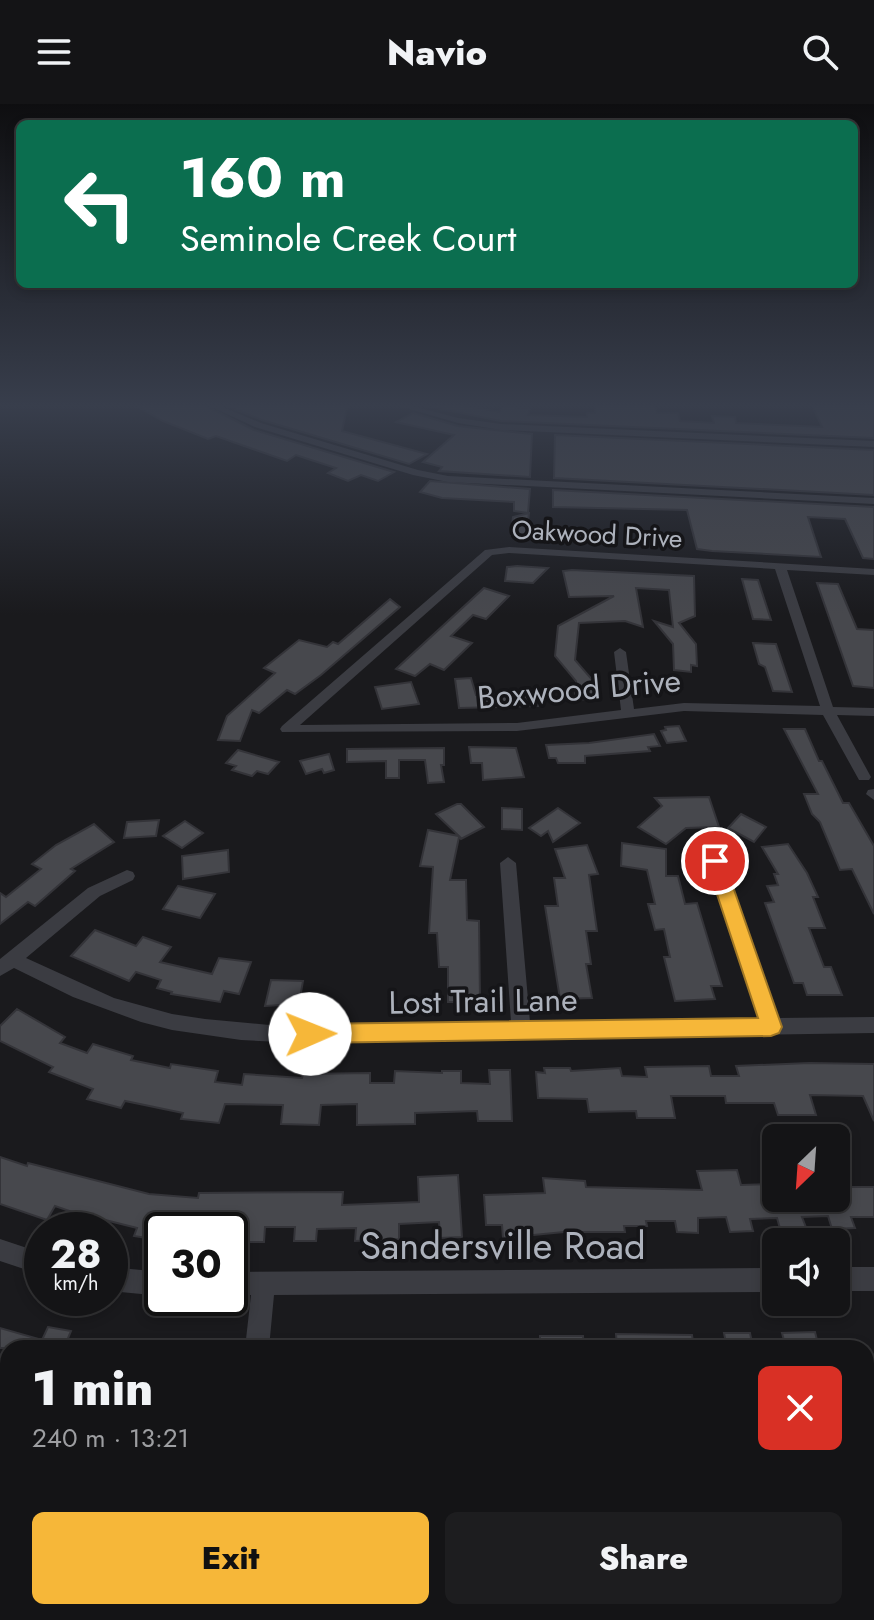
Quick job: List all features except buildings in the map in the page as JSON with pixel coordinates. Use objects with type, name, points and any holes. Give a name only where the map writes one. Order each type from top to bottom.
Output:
[{"type":"street","points":[[420,474],[448,479],[874,501]]},
{"type":"street","name":"Oakwood Drive","points":[[287,729],[489,552],[509,550],[874,572]]},
{"type":"street","points":[[780,567],[828,711],[864,777]]},
{"type":"street","points":[[620,652],[628,713]]},
{"type":"street","name":"Boxwood Drive","points":[[287,729],[517,727],[684,707],[874,712]]},
{"type":"street","points":[[715,861],[771,1027]]},
{"type":"street","points":[[508,863],[521,1031]]},
{"type":"street","points":[[6,964],[94,892],[127,876]]},
{"type":"street","name":"Lost Trail Lane","points":[[6,964],[125,1012],[219,1031],[280,1034],[874,1025]]},
{"type":"street","points":[[0,1250],[24,1258]]},
{"type":"street","points":[[850,1279],[874,1279]]},
{"type":"street","name":"Sandersville Road","points":[[248,1284],[762,1280]]},
{"type":"street","points":[[258,1340],[264,1284]]},
{"type":"route","points":[[310,1034],[771,1027],[715,861]]}]
